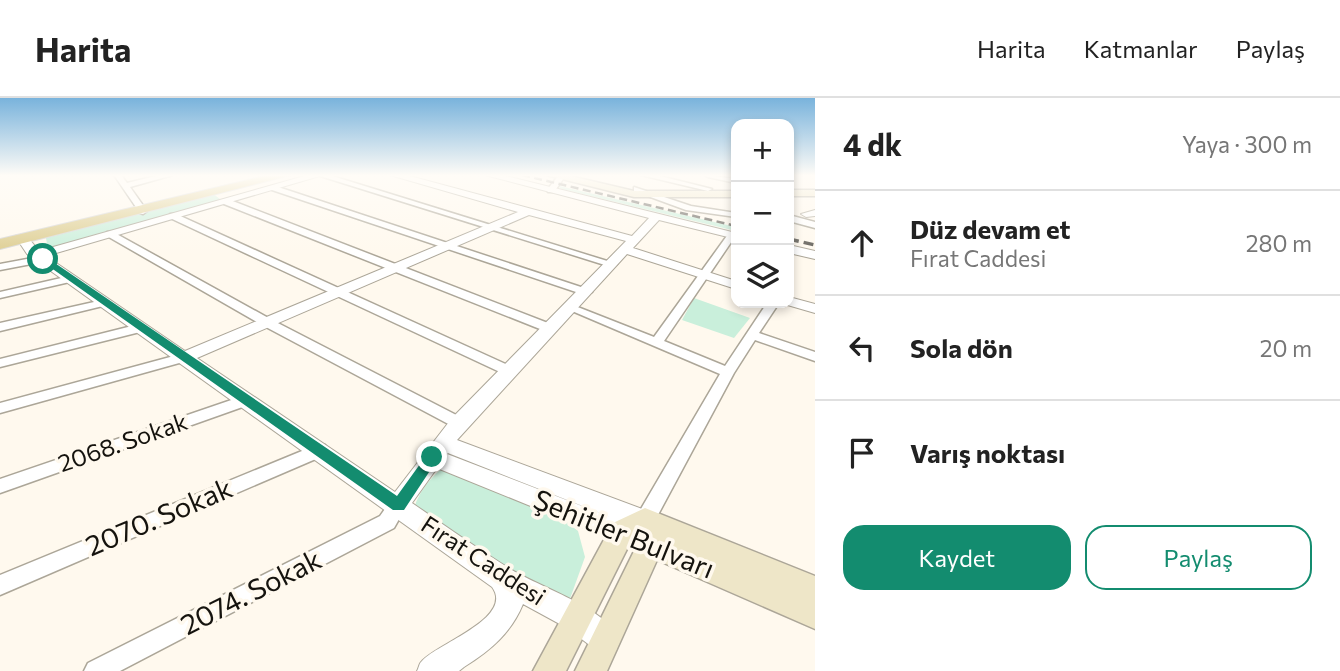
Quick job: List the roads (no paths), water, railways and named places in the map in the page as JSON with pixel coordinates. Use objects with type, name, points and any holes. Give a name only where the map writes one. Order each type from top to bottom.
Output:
[{"type":"main road","points":[[0,242],[31,247],[141,209],[172,202]]},
{"type":"main road","points":[[141,209],[176,202]]},
{"type":"main road","points":[[549,671],[577,618],[639,532]]},
{"type":"main road","points":[[591,671],[606,639],[639,532]]},
{"type":"main road","name":"Şehitler Bulvarı","points":[[639,532],[815,590]]},
{"type":"main road","name":"Şehitler Bulvarı","points":[[639,532],[815,614]]},
{"type":"street","points":[[136,202],[141,209]]},
{"type":"street","points":[[0,267],[31,247],[110,234],[227,202],[549,328]]},
{"type":"street","points":[[326,202],[446,246],[586,292]]},
{"type":"street","points":[[407,202],[612,264]]},
{"type":"street","points":[[490,202],[630,245],[731,283]]},
{"type":"street","points":[[599,202],[731,234]]},
{"type":"street","points":[[671,202],[689,208],[731,214]]},
{"type":"street","points":[[0,408],[185,357],[527,212]]},
{"type":"street","points":[[173,216],[334,293],[507,370]]},
{"type":"street","points":[[398,505],[459,423],[657,216]]},
{"type":"street","points":[[794,218],[815,225]]},
{"type":"street","points":[[110,234],[268,323],[459,423]]},
{"type":"street","points":[[656,343],[731,239]]},
{"type":"street","name":"Fırat Caddesi","points":[[31,247],[103,303],[185,357],[502,579],[577,618],[606,639]]},
{"type":"street","points":[[794,250],[815,255]]},
{"type":"street","points":[[0,295],[70,279]]},
{"type":"street","points":[[0,327],[103,303]]},
{"type":"street","points":[[794,303],[815,309]]},
{"type":"street","points":[[571,308],[729,372]]},
{"type":"street","points":[[639,532],[729,372],[755,336],[770,308]]},
{"type":"street","points":[[0,363],[140,328]]},
{"type":"street","points":[[755,336],[815,357]]},
{"type":"street","name":"2068. Sokak","points":[[0,486],[246,400]]},
{"type":"street","name":"2070. Sokak","points":[[0,585],[319,450]]},
{"type":"street","name":"Şehitler Bulvarı","points":[[438,450],[639,532]]},
{"type":"street","name":"2074. Sokak","points":[[96,671],[387,522],[398,505]]},
{"type":"street","points":[[432,671],[489,633],[509,610],[511,593],[502,579]]},
{"type":"railway","points":[[634,202],[731,225]]},
{"type":"railway","points":[[794,240],[815,245]]}]
